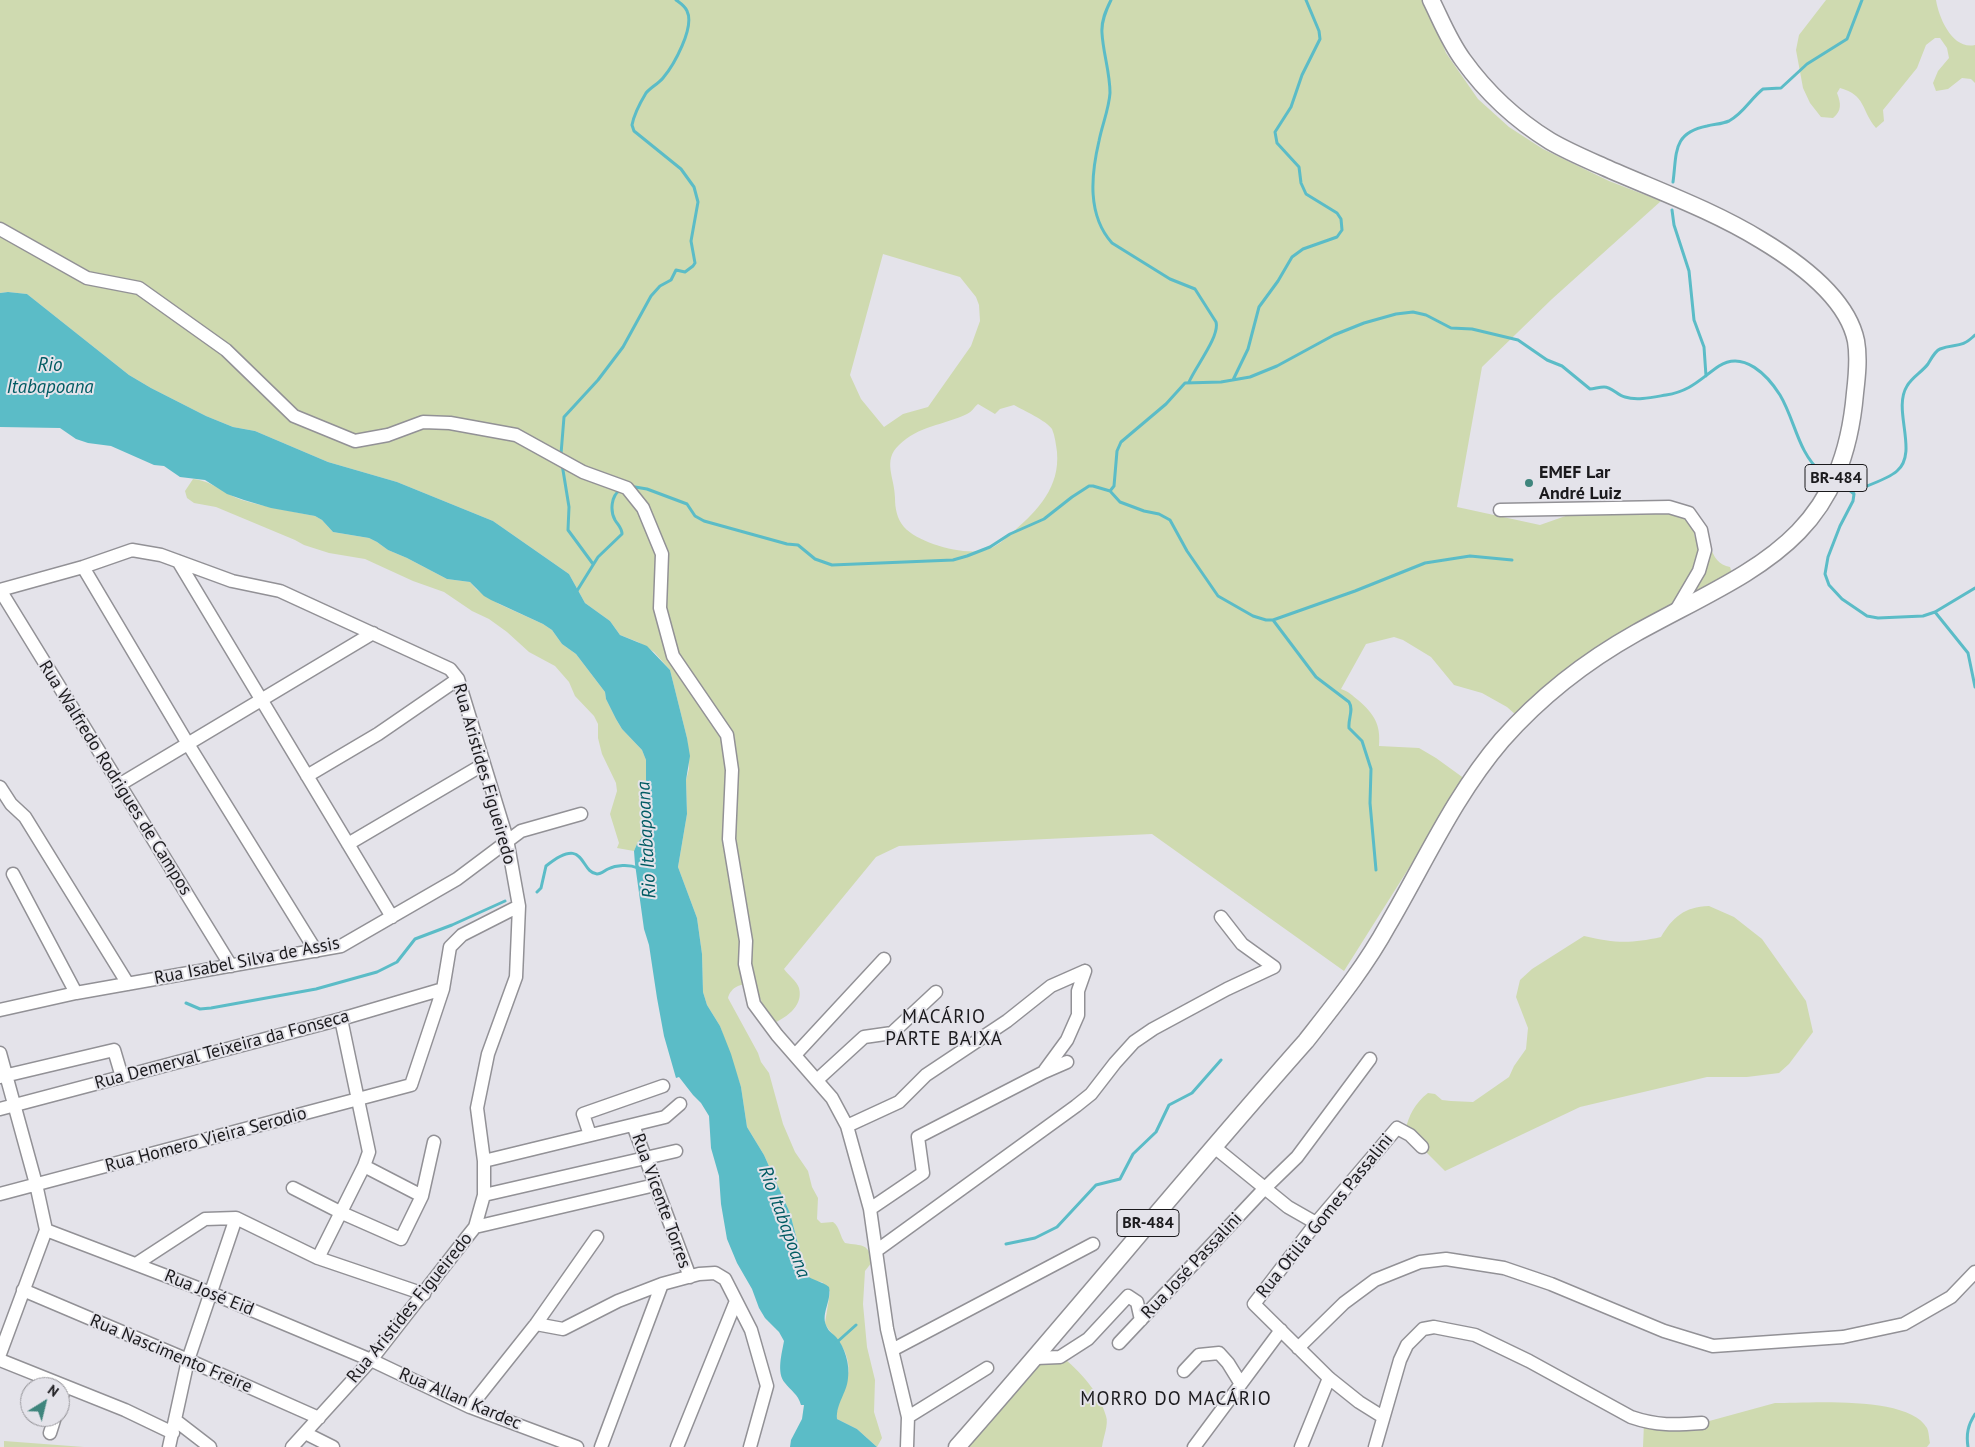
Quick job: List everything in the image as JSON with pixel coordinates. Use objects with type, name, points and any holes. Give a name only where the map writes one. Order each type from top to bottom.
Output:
[{"type":"main road","name":"BR-484","points":[[957,1447],[1036,1358],[1086,1295],[1213,1146],[1306,1041],[1359,971],[1389,925],[1414,876],[1456,805],[1502,740],[1535,707],[1582,666],[1636,633],[1767,560],[1801,530],[1820,507],[1842,463],[1850,437],[1857,366],[1856,339],[1848,319],[1821,285],[1796,263],[1736,226],[1552,142],[1512,114],[1486,88],[1461,57],[1448,36],[1431,0]]},
{"type":"street","points":[[0,229],[87,278],[139,288],[226,350],[294,416],[355,441],[388,435],[423,422],[450,423],[516,435],[583,472],[627,488],[643,508],[662,554],[660,608],[673,656],[727,735],[732,770],[729,839],[746,941],[746,964],[754,1004],[832,1098],[847,1126],[870,1209],[892,1350],[908,1417],[907,1447]]},
{"type":"street","points":[[1500,510],[1668,508],[1689,513],[1701,530],[1705,550],[1699,571],[1675,612]]},
{"type":"street","name":"Rua Aristides Figueiredo","points":[[0,590],[83,567],[132,550],[160,555],[232,580],[280,591],[450,669],[458,680],[508,840],[520,906],[516,977],[488,1054],[477,1108],[484,1161],[484,1195],[475,1227],[424,1294],[371,1360],[292,1447]]},
{"type":"street","points":[[178,561],[392,916]]},
{"type":"street","points":[[83,567],[188,744],[316,950]]},
{"type":"street","name":"Rua Walfredo Rodrigues de Campos","points":[[0,590],[230,966]]},
{"type":"street","points":[[119,785],[373,633]]},
{"type":"street","points":[[307,776],[378,734],[458,680]]},
{"type":"street","points":[[348,844],[484,764]]},
{"type":"street","points":[[0,787],[11,804],[24,817],[128,984]]},
{"type":"street","name":"Rua Isabel Silva de Assis","points":[[0,1010],[76,993],[341,946],[457,879],[521,831],[581,814]]},
{"type":"street","points":[[13,874],[76,993]]},
{"type":"street","points":[[442,989],[450,947],[462,935],[520,906]]},
{"type":"street","points":[[876,1251],[1091,1094],[1134,1042],[1153,1029],[1274,967],[1242,944],[1221,916]]},
{"type":"street","points":[[795,1055],[884,959]]},
{"type":"street","points":[[847,1126],[899,1102],[926,1075],[1007,1021],[1051,986],[1085,970],[1078,991],[1078,1015],[1068,1040],[1044,1072]]},
{"type":"street","name":"Rua Demerval Teixeira da Fonseca","points":[[0,1109],[341,1018],[442,989]]},
{"type":"street","name":"Rua Homero Vieira Serodio","points":[[0,1194],[358,1101],[412,1085],[442,989]]},
{"type":"street","points":[[817,1080],[864,1037],[892,1033],[936,992]]},
{"type":"street","points":[[318,1258],[342,1213],[369,1152],[341,1018]]},
{"type":"street","points":[[4,1077],[114,1050],[122,1077]]},
{"type":"street","points":[[0,1053],[4,1077],[15,1106],[46,1230],[0,1354]]},
{"type":"street","name":"Rua José Passalini","points":[[1119,1343],[1264,1189],[1298,1158],[1370,1059]]},
{"type":"street","points":[[870,1209],[923,1172],[918,1137],[1067,1062]]},
{"type":"street","points":[[590,1135],[583,1114],[663,1086]]},
{"type":"street","points":[[484,1161],[665,1117],[680,1104]]},
{"type":"street","name":"Rua Vicente Torres","points":[[633,1125],[690,1277]]},
{"type":"street","name":"Rua Otilia Gomes Passalini","points":[[1281,1330],[1254,1304],[1316,1223],[1397,1128],[1410,1135],[1422,1147]]},
{"type":"street","points":[[293,1188],[342,1213],[401,1239],[422,1196],[434,1142]]},
{"type":"street","points":[[1213,1146],[1288,1207],[1316,1223]]},
{"type":"street","points":[[484,1195],[676,1152]]},
{"type":"street","points":[[364,1166],[422,1196]]},
{"type":"street","points":[[475,1227],[656,1185]]},
{"type":"street","points":[[169,1447],[188,1360],[236,1218]]},
{"type":"street","points":[[136,1264],[205,1219],[236,1218],[318,1258],[424,1294]]},
{"type":"street","name":"Rua José Eid","points":[[46,1230],[211,1293],[371,1360]]},
{"type":"street","points":[[470,1407],[536,1324],[597,1237]]},
{"type":"street","points":[[892,1350],[1093,1244]]},
{"type":"street","points":[[1298,1348],[1344,1303],[1375,1280],[1420,1262],[1446,1259],[1504,1268],[1550,1284],[1664,1332],[1713,1346],[1843,1337],[1904,1324],[1952,1297],[1975,1272]]},
{"type":"street","points":[[536,1324],[563,1330],[618,1301],[662,1284],[716,1273],[725,1280],[751,1330],[767,1386],[750,1447]]},
{"type":"street","points":[[601,1447],[662,1284]]},
{"type":"street","name":"Rua Nascimento Freire","points":[[23,1290],[319,1418]]},
{"type":"street","points":[[1036,1358],[1060,1357],[1088,1339],[1128,1296],[1137,1302],[1141,1320]]},
{"type":"street","points":[[677,1447],[736,1301]]},
{"type":"street","points":[[1375,1447],[1406,1345],[1424,1329],[1434,1327],[1475,1335],[1529,1361],[1631,1417],[1648,1423],[1665,1425],[1702,1422]]},
{"type":"street","points":[[1199,1445],[1281,1330],[1329,1378],[1359,1402],[1383,1417]]},
{"type":"street","points":[[1184,1370],[1199,1355],[1219,1353],[1228,1363],[1241,1384]]},
{"type":"street","points":[[0,1360],[43,1377]]},
{"type":"street","name":"Rua Allan Kardec","points":[[371,1360],[470,1407],[577,1447]]},
{"type":"street","points":[[908,1417],[987,1368]]},
{"type":"street","points":[[1302,1447],[1329,1378]]},
{"type":"street","points":[[70,1388],[125,1410],[174,1426],[210,1447]]},
{"type":"street","points":[[50,1433],[52,1427]]},
{"type":"street","points":[[305,1433],[333,1447]]},
{"type":"green space","points":[[0,0],[1425,0],[1446,53],[1478,99],[1509,127],[1543,149],[1609,181],[1661,201],[1552,299],[1482,367],[1457,507],[1540,525],[1577,512],[1683,511],[1696,527],[1694,535],[1698,543],[1711,547],[1717,560],[1730,567],[1732,573],[1516,715],[1507,707],[1482,693],[1454,685],[1431,657],[1403,640],[1394,637],[1366,644],[1341,689],[1358,700],[1372,715],[1379,732],[1379,746],[1419,748],[1465,779],[1344,971],[1152,834],[899,846],[876,857],[784,969],[796,983],[800,995],[796,1006],[787,1016],[770,1025],[756,991],[745,985],[733,989],[728,998],[761,1062],[769,1073],[783,1124],[795,1152],[808,1171],[812,1187],[818,1198],[817,1219],[821,1223],[833,1222],[845,1243],[864,1246],[871,1256],[872,1262],[865,1271],[863,1304],[867,1347],[875,1380],[874,1412],[882,1438],[877,1447],[857,1429],[837,1419],[839,1402],[849,1371],[845,1352],[825,1323],[830,1292],[822,1282],[813,1281],[806,1275],[790,1213],[764,1155],[747,1127],[741,1087],[720,1026],[707,1005],[703,992],[702,954],[697,918],[678,867],[687,814],[686,780],[689,769],[687,738],[670,670],[654,652],[638,642],[620,635],[610,621],[585,603],[569,574],[493,521],[397,482],[328,462],[255,431],[233,427],[206,416],[129,375],[27,294],[0,293]],"holes":[[[883,254],[960,277],[976,297],[979,305],[980,321],[971,346],[928,407],[903,414],[884,427],[861,399],[850,375]],[[978,404],[995,414],[1000,409],[1014,405],[1049,426],[1054,435],[1057,465],[1055,476],[1046,497],[1031,515],[1004,540],[985,550],[954,550],[930,543],[904,527],[896,509],[890,464],[891,457],[899,445],[914,434],[967,414]]]},
{"type":"green space","points":[[1826,0],[1936,0],[1940,16],[1948,32],[1960,43],[1975,45],[1975,83],[1971,79],[1962,78],[1948,89],[1936,91],[1933,83],[1938,71],[1949,58],[1947,48],[1940,38],[1935,38],[1926,45],[1917,68],[1883,110],[1884,121],[1876,128],[1859,99],[1840,88],[1837,93],[1840,103],[1838,113],[1833,118],[1821,117],[1810,103],[1803,88],[1796,50],[1799,35]]},
{"type":"green space","points":[[193,479],[207,482],[242,500],[315,516],[322,520],[333,532],[369,538],[388,550],[447,579],[470,582],[477,590],[499,604],[552,630],[562,644],[576,654],[605,692],[606,699],[622,729],[642,750],[646,760],[646,792],[650,807],[650,827],[634,851],[617,848],[619,843],[610,814],[617,791],[616,783],[602,754],[598,738],[598,724],[594,716],[575,696],[569,682],[555,666],[529,652],[489,619],[472,611],[444,592],[413,581],[365,559],[329,553],[304,545],[216,507],[194,503],[187,498],[185,491]]},
{"type":"green space","points":[[1709,906],[1734,917],[1762,939],[1806,1001],[1813,1032],[1789,1064],[1779,1073],[1747,1077],[1707,1077],[1580,1107],[1445,1171],[1405,1131],[1413,1110],[1428,1093],[1435,1094],[1442,1100],[1473,1102],[1509,1077],[1526,1049],[1528,1028],[1516,997],[1520,980],[1532,969],[1584,936],[1622,942],[1661,937],[1680,914],[1693,908]]},
{"type":"green space","points":[[1055,1351],[1086,1380],[1103,1406],[1107,1423],[1102,1447],[963,1447],[1028,1366]]},
{"type":"green space","points":[[1775,1403],[1857,1403],[1900,1410],[1917,1417],[1927,1428],[1930,1443],[1927,1447],[1643,1447],[1644,1423],[1702,1423]]},
{"type":"green space","points":[[4,1441],[84,1447],[4,1447]]},
{"type":"water","name":"Rio Itabapoana","points":[[0,293],[27,294],[129,375],[206,416],[233,427],[255,431],[328,462],[397,482],[493,521],[569,574],[585,603],[610,621],[620,635],[647,646],[670,670],[690,756],[686,780],[687,814],[678,867],[697,918],[702,954],[703,992],[707,1005],[720,1026],[731,1054],[741,1087],[747,1127],[764,1155],[790,1213],[806,1275],[829,1287],[830,1292],[825,1316],[826,1325],[842,1346],[848,1368],[847,1383],[838,1408],[837,1419],[857,1429],[877,1447],[790,1447],[791,1440],[802,1419],[804,1405],[801,1405],[796,1395],[782,1379],[780,1363],[784,1341],[759,1308],[752,1289],[737,1263],[727,1239],[721,1204],[719,1176],[711,1148],[709,1116],[701,1103],[679,1077],[676,1078],[664,1036],[649,945],[644,929],[634,851],[650,826],[650,807],[646,792],[646,760],[642,750],[622,729],[606,699],[605,692],[576,654],[562,644],[552,630],[484,596],[470,582],[447,579],[388,550],[369,538],[333,532],[322,520],[315,516],[271,508],[244,500],[227,494],[205,480],[180,477],[164,466],[154,465],[111,446],[88,443],[76,439],[60,428],[0,427]]},
{"type":"waterway","points":[[561,454],[564,417],[598,380],[623,347],[651,296],[660,286],[671,280],[676,270],[685,272],[695,263],[691,241],[698,202],[694,187],[681,169],[634,131],[632,125],[639,105],[646,93],[668,72],[686,36],[689,18],[684,6],[676,0]]},
{"type":"waterway","points":[[1111,0],[1102,24],[1110,93],[1094,167],[1093,194],[1095,207],[1098,220],[1112,243],[1170,279],[1195,289],[1216,322],[1211,343],[1189,382]]},
{"type":"waterway","points":[[1233,380],[1248,349],[1259,307],[1278,281],[1292,257],[1303,249],[1337,237],[1342,230],[1341,219],[1337,213],[1306,194],[1301,183],[1299,167],[1277,143],[1275,132],[1291,107],[1302,75],[1320,39],[1319,31],[1306,0]]},
{"type":"waterway","points":[[1673,182],[1678,146],[1687,134],[1696,129],[1729,121],[1739,114],[1763,89],[1781,88],[1807,64],[1847,39],[1862,0]]},
{"type":"waterway","points":[[1672,210],[1674,225],[1689,271],[1694,320],[1704,347],[1706,376]]},
{"type":"waterway","points":[[1110,491],[1114,486],[1117,451],[1121,442],[1166,404],[1185,383],[1221,382],[1250,377],[1277,366],[1334,335],[1364,323],[1396,314],[1413,312],[1426,315],[1451,328],[1472,329],[1518,340],[1547,360],[1562,366],[1590,389],[1607,387],[1622,396],[1635,399],[1682,391],[1728,362],[1746,363],[1762,373],[1780,395],[1802,446],[1813,464],[1821,472]]},
{"type":"waterway","points":[[1852,492],[1882,480],[1897,471],[1903,463],[1906,453],[1902,407],[1903,396],[1907,386],[1926,367],[1938,350],[1962,344],[1975,335]]},
{"type":"waterway","points":[[562,464],[569,507],[568,530],[593,564]]},
{"type":"waterway","points":[[635,487],[647,489],[687,504],[695,516],[704,521],[787,544],[798,545],[815,559],[832,565],[953,560],[967,556],[990,547],[1010,534],[1044,519],[1072,497],[1089,486],[1093,486],[1110,491],[1120,502],[1144,511],[1159,514],[1170,520],[1187,551],[1218,596],[1253,616],[1266,620],[1273,620],[1355,591],[1425,563],[1470,556],[1512,560]]},
{"type":"waterway","points":[[1847,488],[1854,494],[1853,501],[1840,526],[1828,557],[1825,574],[1829,585],[1842,599],[1867,616],[1878,618],[1923,616],[1935,612],[1975,588]]},
{"type":"waterway","points":[[575,594],[598,557],[622,534],[621,528],[613,516],[612,508],[613,500],[620,490]]},
{"type":"waterway","points":[[1935,612],[1968,653],[1975,687]]},
{"type":"waterway","points":[[1273,620],[1316,677],[1349,702],[1351,711],[1349,728],[1362,741],[1371,769],[1370,803],[1376,870]]},
{"type":"waterway","points":[[537,892],[541,888],[546,866],[568,853],[580,857],[591,872],[597,874],[619,866],[638,868]]},
{"type":"waterway","points":[[186,1003],[200,1009],[211,1008],[316,989],[377,972],[397,962],[415,939],[505,901]]},
{"type":"waterway","points":[[1006,1244],[1035,1238],[1057,1227],[1096,1185],[1120,1179],[1133,1154],[1156,1132],[1169,1105],[1192,1093],[1221,1060]]},
{"type":"waterway","points":[[836,1343],[856,1325]]},
{"type":"waterway","points":[[1968,1447],[1968,1430],[1975,1414]]},
{"type":"place","name":"EMEF Lar André Luiz","points":[[1529,483]]},
{"type":"district","name":"MACÁRIO PARTE BAIXA","points":[[944,1029]]},
{"type":"district","name":"MORRO DO MACÁRIO","points":[[1176,1400]]}]
